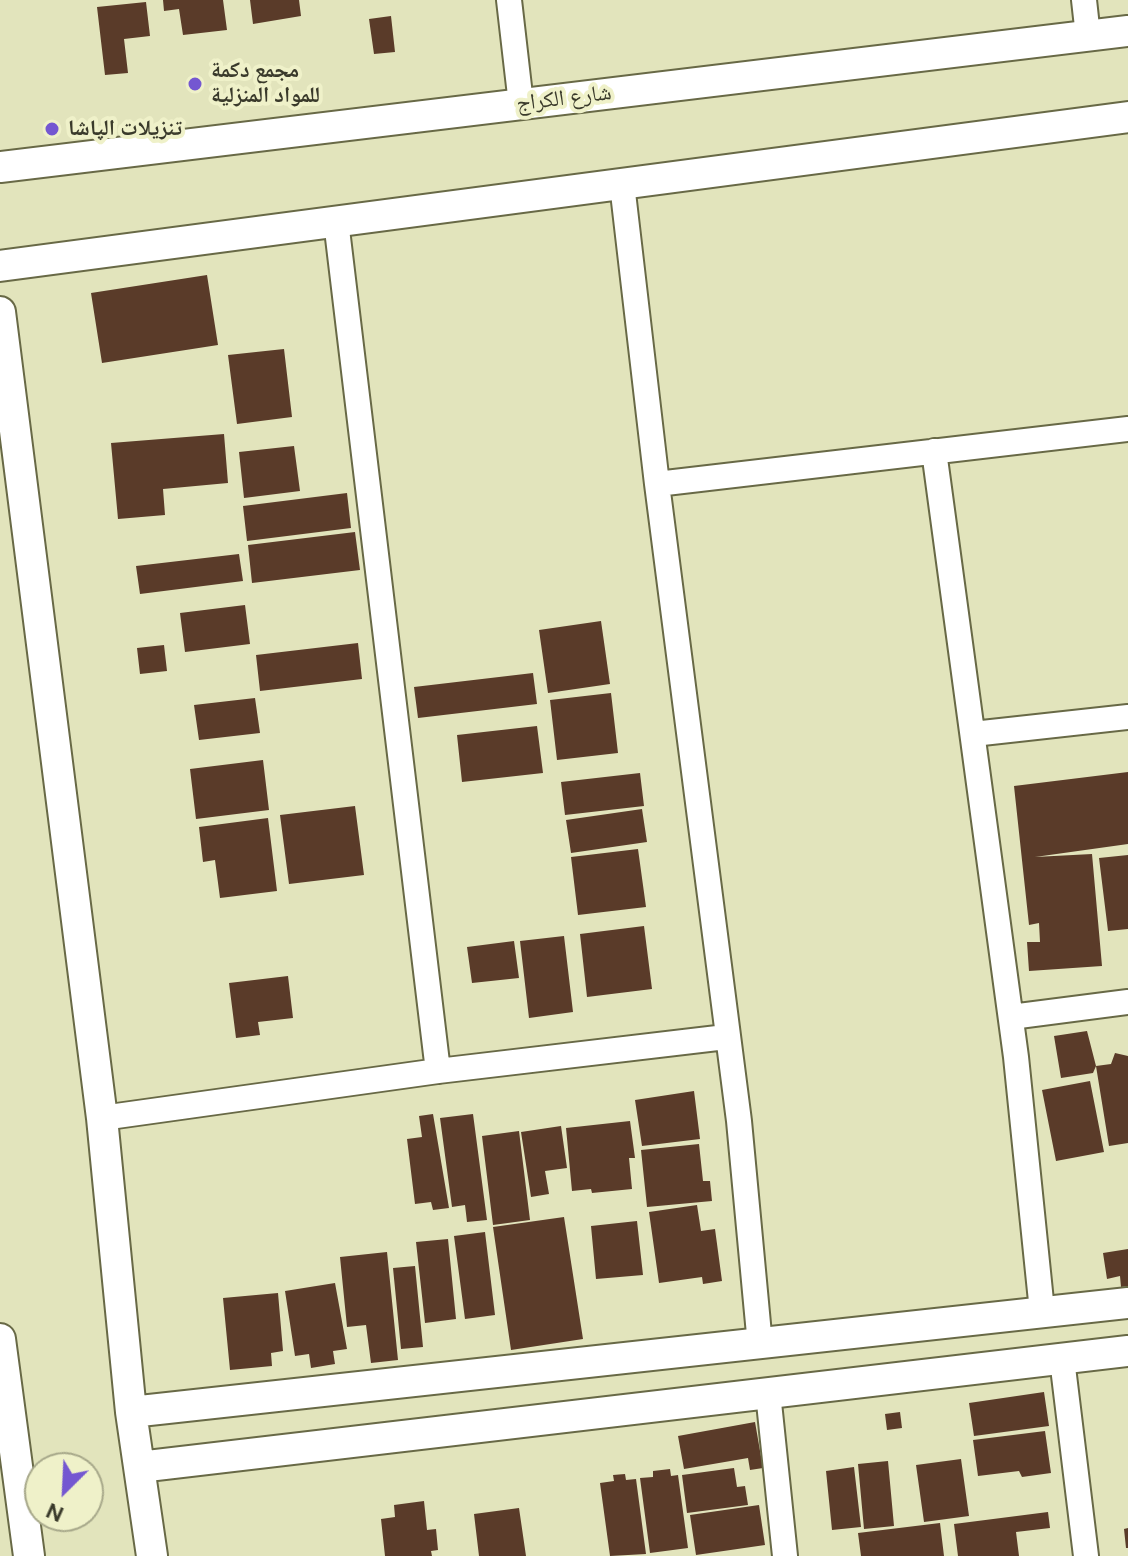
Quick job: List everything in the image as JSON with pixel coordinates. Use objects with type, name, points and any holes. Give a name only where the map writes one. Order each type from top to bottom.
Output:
[{"type":"street","points":[[509,0],[521,104]]},
{"type":"street","points":[[1084,0],[1088,36]]},
{"type":"street","name":"شارع الكراج","points":[[0,167],[1128,31]]},
{"type":"street","points":[[0,266],[1128,117]]},
{"type":"street","points":[[622,184],[726,1037],[739,1121],[760,1345]]},
{"type":"street","points":[[336,221],[438,1071]]},
{"type":"street","points":[[0,312],[102,1118],[131,1412],[152,1556]]},
{"type":"street","points":[[657,484],[1128,429]]},
{"type":"street","points":[[934,451],[1011,1017],[1042,1311]]},
{"type":"street","points":[[973,734],[1128,717]]},
{"type":"street","points":[[1011,1017],[1128,1002]]},
{"type":"street","points":[[102,1118],[438,1071],[726,1037]]},
{"type":"street","points":[[131,1412],[1128,1303]]},
{"type":"street","points":[[0,1339],[29,1556]]},
{"type":"street","points":[[139,1467],[1128,1351]]},
{"type":"street","points":[[1062,1359],[1086,1556]]},
{"type":"street","points":[[768,1393],[785,1556]]},
{"type":"building","points":[[163,0],[223,0],[227,30],[183,35],[179,9],[164,11]]},
{"type":"building","points":[[250,0],[299,0],[301,16],[253,24]]},
{"type":"building","points":[[146,2],[150,36],[124,39],[128,73],[105,75],[97,7]]},
{"type":"building","points":[[391,16],[395,52],[374,54],[369,19]]},
{"type":"building","points":[[207,275],[218,345],[102,363],[91,293]]},
{"type":"building","points":[[284,349],[292,417],[237,424],[228,355]]},
{"type":"building","points":[[224,434],[228,483],[163,489],[165,515],[118,519],[111,443]]},
{"type":"building","points":[[294,446],[300,491],[244,498],[239,452]]},
{"type":"building","points":[[347,493],[351,528],[247,541],[243,506]]},
{"type":"building","points":[[355,532],[360,570],[252,583],[248,545]]},
{"type":"building","points":[[239,554],[243,581],[140,594],[136,566]]},
{"type":"building","points":[[245,605],[250,644],[185,652],[180,613]]},
{"type":"building","points":[[601,621],[610,684],[548,693],[539,630]]},
{"type":"building","points":[[358,643],[362,679],[260,691],[256,655]]},
{"type":"building","points":[[164,645],[167,671],[140,674],[137,648]]},
{"type":"building","points":[[533,673],[537,704],[418,718],[414,687]]},
{"type":"building","points":[[611,693],[618,753],[557,760],[550,700]]},
{"type":"building","points":[[255,698],[260,733],[199,740],[194,705]]},
{"type":"building","points":[[537,726],[543,773],[462,782],[457,735]]},
{"type":"building","points":[[263,760],[269,810],[196,819],[190,769]]},
{"type":"building","points":[[1128,772],[1128,844],[1035,857],[1092,854],[1102,966],[1029,971],[1027,942],[1040,942],[1039,923],[1029,925],[1014,786]]},
{"type":"building","points":[[640,773],[644,806],[565,815],[561,782]]},
{"type":"building","points":[[355,806],[364,875],[289,884],[280,815]]},
{"type":"building","points":[[642,809],[647,842],[571,853],[566,820]]},
{"type":"building","points":[[268,818],[277,891],[220,898],[215,860],[203,862],[199,827]]},
{"type":"building","points":[[638,849],[646,907],[578,915],[571,857]]},
{"type":"building","points":[[1128,855],[1128,929],[1108,931],[1099,858]]},
{"type":"building","points":[[644,926],[652,989],[587,997],[580,934]]},
{"type":"building","points":[[564,936],[573,1012],[529,1018],[520,941]]},
{"type":"building","points":[[514,941],[519,978],[472,983],[467,947]]},
{"type":"building","points":[[288,976],[293,1018],[258,1022],[260,1035],[236,1038],[229,983]]},
{"type":"building","points":[[1087,1031],[1096,1066],[1093,1073],[1061,1078],[1054,1036]]},
{"type":"building","points":[[1115,1053],[1128,1056],[1128,1143],[1109,1146],[1096,1066],[1111,1064]]},
{"type":"building","points":[[1090,1081],[1104,1152],[1056,1161],[1042,1090]]},
{"type":"building","points":[[694,1091],[700,1139],[642,1146],[635,1100]]},
{"type":"building","points":[[433,1114],[449,1208],[433,1210],[431,1202],[415,1204],[407,1139],[422,1137],[419,1116]]},
{"type":"building","points":[[473,1114],[487,1220],[467,1222],[465,1205],[452,1207],[440,1118]]},
{"type":"building","points":[[630,1121],[635,1158],[629,1158],[632,1189],[592,1193],[591,1189],[572,1191],[566,1128]]},
{"type":"building","points":[[561,1126],[567,1168],[545,1171],[549,1194],[531,1197],[521,1132]]},
{"type":"building","points":[[519,1131],[530,1220],[493,1225],[482,1136]]},
{"type":"building","points":[[699,1144],[703,1181],[710,1181],[712,1201],[647,1207],[641,1150]]},
{"type":"building","points":[[697,1205],[701,1231],[715,1229],[722,1281],[703,1284],[702,1277],[659,1283],[649,1212]]},
{"type":"building","points":[[564,1217],[583,1339],[511,1350],[493,1227]]},
{"type":"building","points":[[637,1221],[643,1275],[596,1279],[591,1226]]},
{"type":"building","points":[[485,1232],[495,1315],[465,1319],[454,1236]]},
{"type":"building","points":[[448,1239],[456,1319],[425,1323],[416,1242]]},
{"type":"building","points":[[1128,1249],[1128,1286],[1121,1287],[1120,1276],[1107,1279],[1103,1253]]},
{"type":"building","points":[[387,1252],[398,1360],[371,1363],[366,1325],[347,1327],[340,1257]]},
{"type":"building","points":[[415,1266],[423,1347],[401,1349],[393,1268]]},
{"type":"building","points":[[335,1283],[347,1349],[333,1351],[335,1364],[311,1368],[309,1354],[295,1356],[285,1291]]},
{"type":"building","points":[[278,1293],[283,1351],[271,1353],[272,1366],[230,1370],[223,1298]]},
{"type":"building","points":[[1044,1392],[1049,1426],[974,1436],[969,1403]]},
{"type":"building","points":[[900,1412],[902,1428],[887,1430],[885,1414]]},
{"type":"building","points":[[755,1422],[763,1468],[750,1470],[748,1458],[684,1469],[678,1436]]},
{"type":"building","points":[[1045,1431],[1051,1473],[1022,1477],[1019,1471],[978,1476],[973,1440]]},
{"type":"building","points":[[961,1459],[969,1516],[924,1522],[916,1465]]},
{"type":"building","points":[[888,1461],[894,1526],[864,1529],[858,1464]]},
{"type":"building","points":[[854,1467],[861,1527],[832,1530],[826,1471]]},
{"type":"building","points":[[734,1468],[737,1487],[745,1486],[748,1505],[687,1513],[682,1475]]},
{"type":"building","points":[[670,1469],[671,1476],[678,1475],[688,1548],[650,1553],[640,1478],[653,1477],[653,1471]]},
{"type":"building","points":[[625,1474],[626,1480],[636,1479],[646,1554],[610,1556],[600,1483],[614,1481],[613,1475]]},
{"type":"building","points":[[424,1501],[427,1530],[436,1529],[438,1550],[431,1551],[432,1556],[385,1556],[381,1519],[395,1517],[394,1505]]},
{"type":"building","points":[[759,1505],[765,1545],[696,1555],[690,1515]]},
{"type":"building","points":[[519,1508],[526,1556],[479,1556],[474,1514]]},
{"type":"building","points":[[1048,1512],[1050,1528],[1016,1532],[1019,1556],[958,1556],[954,1524]]},
{"type":"building","points":[[940,1523],[944,1556],[861,1556],[858,1533]]},
{"type":"building","points":[[1128,1528],[1128,1548],[1126,1548],[1124,1529]]},
{"type":"place","name":"مجمع دكمة للمواد المنزلية","points":[[195,84]]},
{"type":"place","name":"تنزيلات الپاشا","points":[[52,129]]}]
